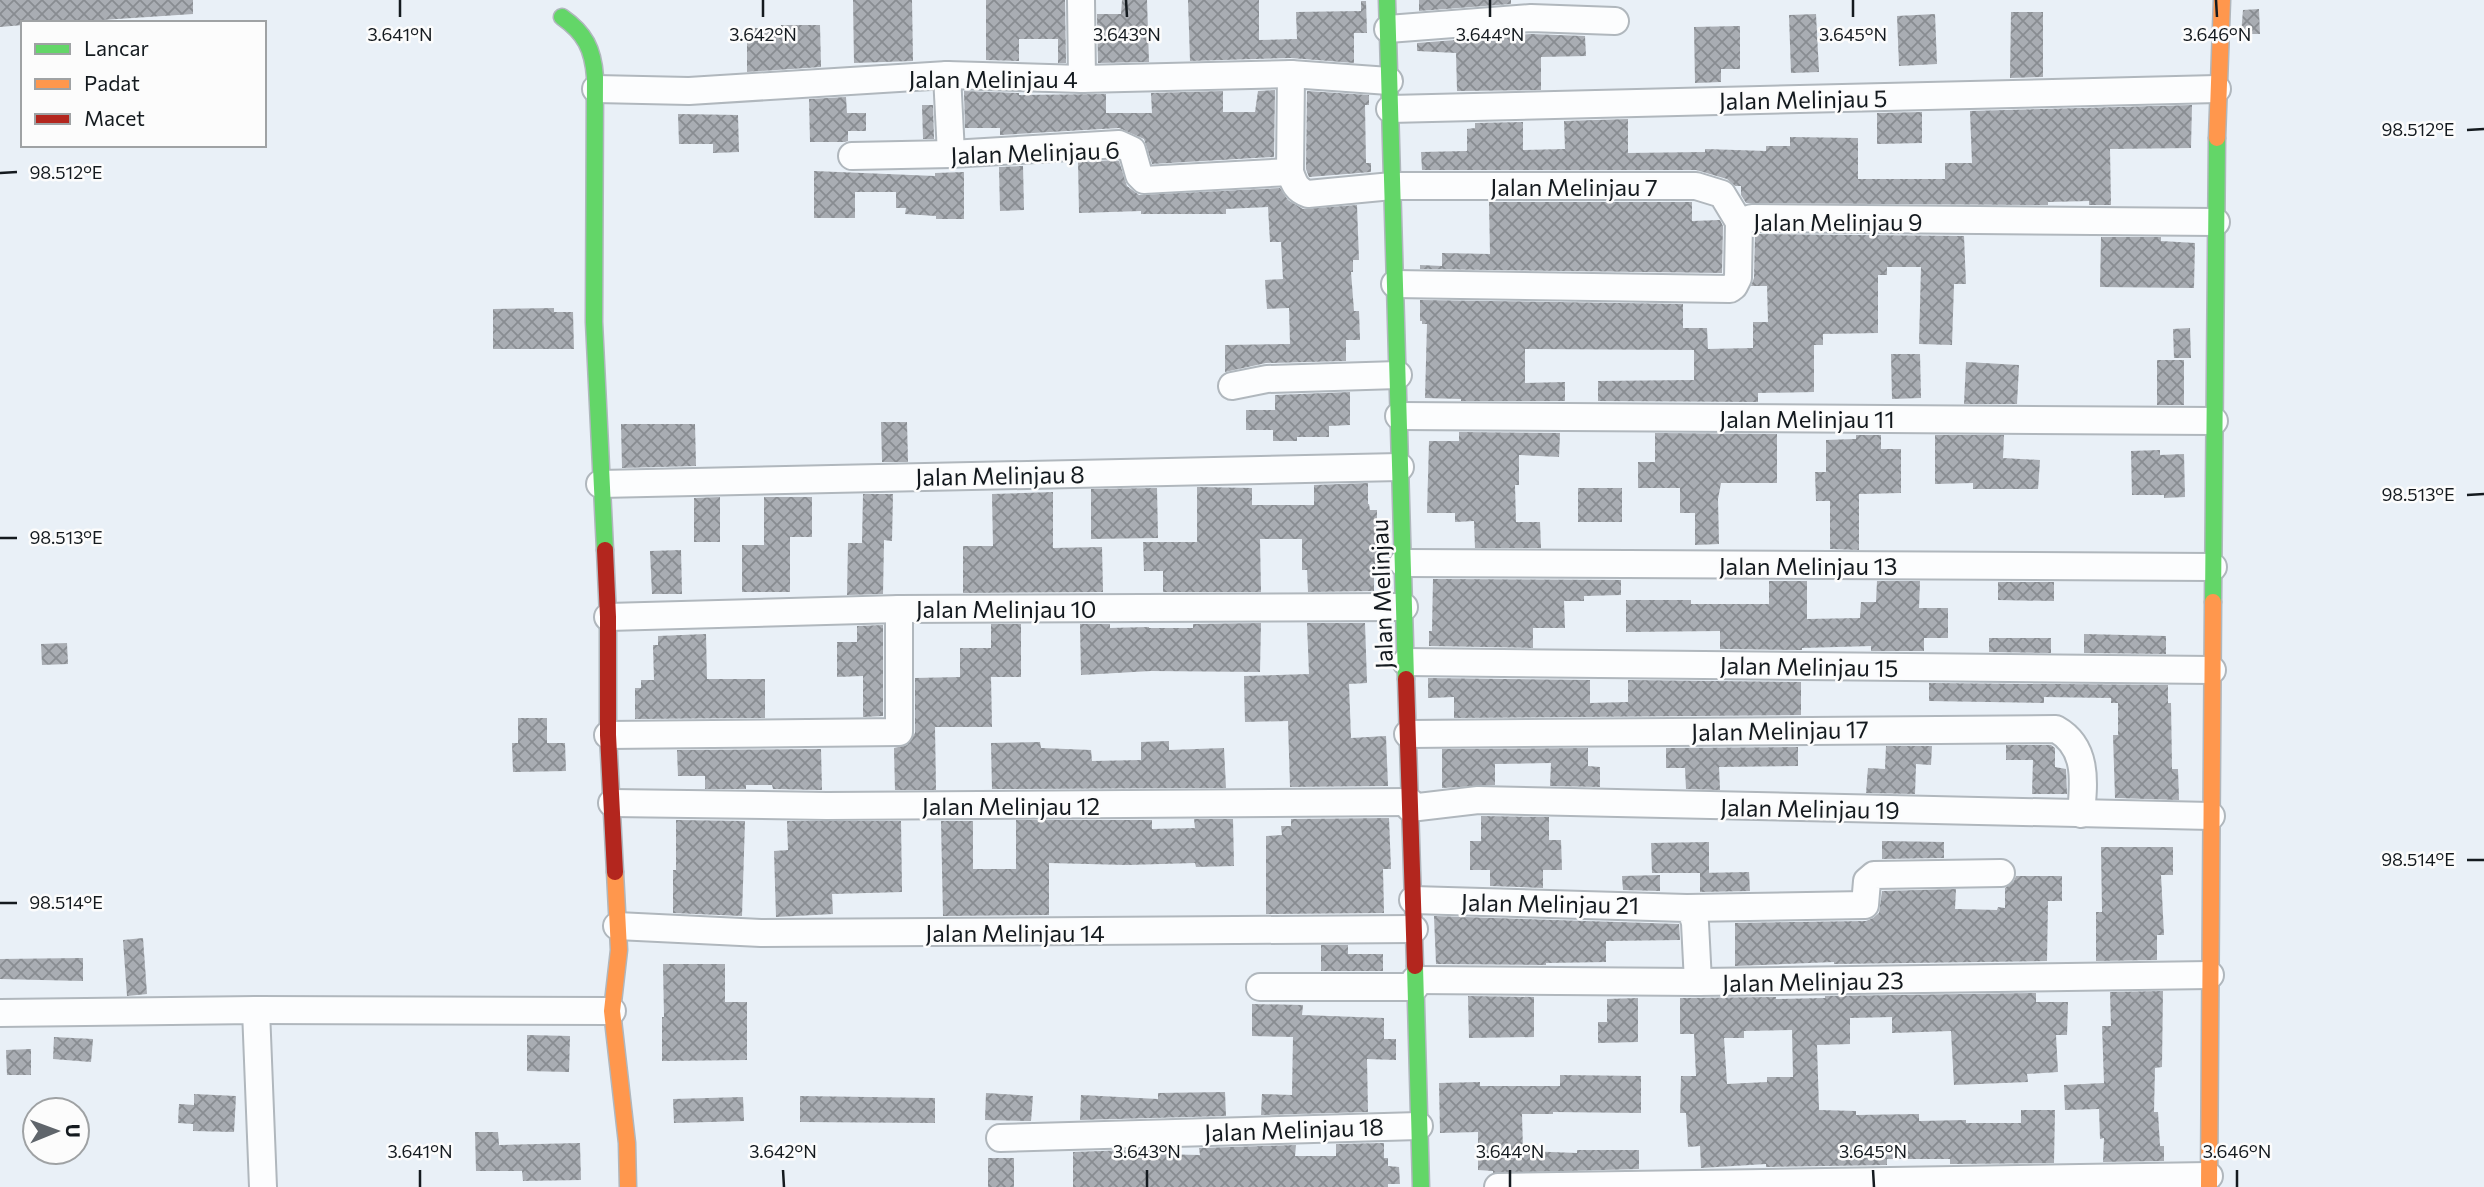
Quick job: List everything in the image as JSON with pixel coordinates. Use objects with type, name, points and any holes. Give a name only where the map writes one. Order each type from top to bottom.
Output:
[{"type":"street","points":[[1081,0],[1082,79]]},
{"type":"street","name":"Jalan Melinjau","points":[[1387,0],[1421,1187]]},
{"type":"street","points":[[1498,1187],[2209,1182],[2217,89],[2222,0]]},
{"type":"street","points":[[562,17],[578,27],[589,41],[594,56],[596,89],[594,322],[608,617],[608,735],[619,950],[612,1011],[627,1143],[628,1187]]},
{"type":"street","points":[[1388,29],[1531,18],[1615,21]]},
{"type":"street","points":[[1292,74],[1290,172],[1294,185],[1300,192],[1308,194],[1392,186]]},
{"type":"street","name":"Jalan Melinjau 4","points":[[596,89],[689,91],[947,75],[1082,79],[1292,74],[1389,81]]},
{"type":"street","points":[[947,75],[951,154]]},
{"type":"street","name":"Jalan Melinjau 5","points":[[1390,109],[2217,89]]},
{"type":"street","name":"Jalan Melinjau 6","points":[[852,156],[951,154],[1119,144],[1132,150],[1139,175],[1144,180],[1290,172]]},
{"type":"street","name":"Jalan Melinjau 7","points":[[1392,186],[1696,186],[1722,194],[1739,222]]},
{"type":"street","name":"Jalan Melinjau 9","points":[[1395,284],[1730,289],[1737,283],[1738,278],[1739,222],[1766,219],[2216,222]]},
{"type":"street","points":[[1231,386],[1267,379],[1398,375]]},
{"type":"street","name":"Jalan Melinjau 11","points":[[1399,416],[2214,421]]},
{"type":"street","name":"Jalan Melinjau 8","points":[[600,484],[1401,467]]},
{"type":"street","name":"Jalan Melinjau 13","points":[[1403,563],[2213,567]]},
{"type":"street","name":"Jalan Melinjau 10","points":[[608,617],[899,609],[1404,607]]},
{"type":"street","points":[[608,735],[899,732],[899,609]]},
{"type":"street","name":"Jalan Melinjau 15","points":[[1406,662],[2213,670]]},
{"type":"street","name":"Jalan Melinjau 17","points":[[1408,734],[2056,729],[2066,735],[2078,751],[2084,774],[2081,814]]},
{"type":"street","name":"Jalan Melinjau 19","points":[[1410,805],[1478,800],[2211,816]]},
{"type":"street","name":"Jalan Melinjau 12","points":[[612,803],[827,806],[1410,805]]},
{"type":"street","name":"Jalan Melinjau 21","points":[[1413,900],[1687,908],[1857,906],[1865,905],[1867,881],[1874,875],[2001,873]]},
{"type":"street","points":[[1687,908],[1695,923],[1698,982]]},
{"type":"street","name":"Jalan Melinjau 14","points":[[617,926],[761,933],[1414,929]]},
{"type":"street","name":"Jalan Melinjau 23","points":[[1260,987],[2210,975]]},
{"type":"street","points":[[0,1013],[256,1010],[612,1011]]},
{"type":"street","points":[[256,1010],[263,1187]]},
{"type":"street","name":"Jalan Melinjau 18","points":[[1000,1138],[1419,1126]]},
{"type":"building","points":[[0,0],[193,0],[193,14],[87,21],[21,21],[21,25],[0,27]]},
{"type":"building","points":[[853,0],[912,0],[913,61],[854,63]]},
{"type":"building","points":[[986,0],[1065,0],[1066,63],[1058,63],[1058,39],[1019,39],[1019,61],[986,60]]},
{"type":"building","points":[[1122,0],[1147,0],[1149,62],[1098,63],[1097,14],[1121,14]]},
{"type":"building","points":[[1188,0],[1259,0],[1259,40],[1297,39],[1296,12],[1361,11],[1361,1],[1366,1],[1367,33],[1354,33],[1354,63],[1291,58],[1190,61]]},
{"type":"building","points":[[1419,0],[1511,0],[1511,4],[1419,11]]},
{"type":"building","points":[[2259,9],[2260,34],[2241,34],[2243,10]]},
{"type":"building","points":[[2011,12],[2043,12],[2043,77],[2010,78]]},
{"type":"building","points":[[1816,14],[1819,72],[1791,73],[1789,15]]},
{"type":"building","points":[[1935,14],[1937,64],[1899,66],[1897,16]]},
{"type":"building","points":[[781,25],[820,25],[821,67],[747,72],[747,28],[781,28]]},
{"type":"building","points":[[1740,26],[1740,69],[1721,69],[1721,82],[1695,83],[1694,27]]},
{"type":"building","points":[[1531,34],[1585,36],[1586,56],[1541,57],[1541,90],[1457,91],[1456,53],[1417,51],[1417,43]]},
{"type":"building","points":[[1275,90],[1274,157],[1152,164],[1144,139],[1119,128],[1000,135],[1000,128],[965,128],[964,91],[1019,95],[1106,94],[1106,113],[1152,113],[1151,93],[1223,91],[1223,112],[1255,112],[1258,91]]},
{"type":"building","points":[[1307,91],[1369,95],[1369,105],[1365,105],[1366,163],[1371,163],[1371,172],[1309,177],[1306,169]]},
{"type":"building","points":[[846,97],[847,113],[866,113],[866,131],[848,131],[848,141],[845,142],[810,142],[809,99]]},
{"type":"building","points":[[922,105],[933,105],[934,139],[923,139]]},
{"type":"building","points":[[2192,105],[2191,148],[2110,149],[2111,205],[2089,205],[2089,201],[2048,202],[2048,205],[1746,203],[1741,195],[1741,186],[1696,170],[1422,170],[1421,152],[1467,151],[1467,129],[1475,128],[1475,123],[1523,122],[1523,150],[1565,149],[1564,121],[1628,119],[1628,153],[1705,152],[1705,149],[1766,151],[1766,146],[1790,146],[1790,137],[1858,138],[1858,179],[1945,179],[1945,163],[1972,163],[1970,111]]},
{"type":"building","points":[[1922,112],[1922,143],[1877,144],[1877,113]]},
{"type":"building","points":[[678,114],[738,115],[739,152],[713,153],[713,144],[679,144]]},
{"type":"building","points":[[1119,161],[1127,186],[1139,195],[1280,188],[1288,200],[1303,209],[1357,205],[1359,260],[1353,260],[1351,272],[1354,311],[1359,311],[1360,340],[1346,340],[1346,361],[1266,363],[1225,372],[1225,345],[1290,344],[1289,308],[1267,309],[1265,280],[1283,279],[1281,242],[1270,242],[1268,207],[1226,209],[1226,214],[1141,214],[1141,211],[1079,213],[1078,162]]},
{"type":"building","points":[[1023,166],[1024,210],[1000,211],[999,167]]},
{"type":"building","points":[[814,171],[935,176],[935,173],[964,172],[964,219],[936,219],[936,216],[905,214],[906,208],[896,208],[896,192],[855,192],[855,218],[814,218]]},
{"type":"building","points":[[1489,202],[1692,202],[1692,221],[1720,220],[1723,226],[1722,273],[1420,269],[1420,265],[1442,266],[1442,253],[1490,254]]},
{"type":"building","points":[[1755,234],[1964,236],[1966,284],[1954,284],[1952,345],[1919,344],[1921,267],[1887,267],[1887,275],[1878,275],[1878,333],[1823,334],[1823,345],[1814,345],[1814,392],[1758,393],[1758,402],[1598,401],[1598,381],[1694,380],[1694,350],[1525,349],[1525,383],[1565,382],[1565,401],[1461,401],[1425,398],[1427,324],[1420,321],[1420,300],[1683,304],[1683,328],[1707,328],[1708,349],[1753,348],[1753,322],[1768,322],[1767,286],[1751,286],[1754,278]]},
{"type":"building","points":[[2101,237],[2161,237],[2161,241],[2195,243],[2194,288],[2100,287]]},
{"type":"building","points":[[554,308],[554,312],[573,312],[574,349],[493,349],[493,309]]},
{"type":"building","points":[[2190,328],[2191,358],[2174,358],[2173,329]]},
{"type":"building","points":[[1891,354],[1920,354],[1921,398],[1892,399]]},
{"type":"building","points":[[2157,360],[2184,360],[2184,405],[2157,405]]},
{"type":"building","points":[[1966,362],[2019,365],[2017,404],[1964,404]]},
{"type":"building","points":[[1350,392],[1350,425],[1329,426],[1329,437],[1297,437],[1297,441],[1273,441],[1273,430],[1246,430],[1246,410],[1275,410],[1275,395]]},
{"type":"building","points":[[881,422],[907,422],[908,462],[882,462]]},
{"type":"building","points":[[621,424],[695,424],[696,466],[622,468]]},
{"type":"building","points":[[1459,432],[1560,433],[1559,457],[1519,455],[1519,485],[1515,485],[1516,522],[1540,522],[1541,548],[1475,548],[1474,521],[1455,522],[1455,513],[1427,513],[1429,441],[1459,441]]},
{"type":"building","points":[[1655,433],[1777,434],[1777,483],[1721,483],[1718,499],[1719,544],[1695,545],[1695,513],[1680,513],[1680,488],[1638,488],[1638,462],[1655,462]]},
{"type":"building","points":[[1856,435],[1881,435],[1881,449],[1901,449],[1901,493],[1859,494],[1859,550],[1830,549],[1830,501],[1816,501],[1815,472],[1826,472],[1826,440],[1856,439]]},
{"type":"building","points":[[1935,435],[2004,435],[2003,458],[2040,460],[2038,489],[1973,489],[1973,483],[1935,484]]},
{"type":"building","points":[[2160,450],[2160,455],[2184,454],[2185,497],[2132,495],[2131,451]]},
{"type":"building","points":[[1368,483],[1368,504],[1370,510],[1377,510],[1377,540],[1381,540],[1382,570],[1374,570],[1374,591],[1308,592],[1307,570],[1302,570],[1302,539],[1260,539],[1261,592],[1163,592],[1163,571],[1144,571],[1143,542],[1197,542],[1197,487],[1252,488],[1252,505],[1314,505],[1314,485]]},
{"type":"building","points":[[1157,488],[1158,538],[1091,539],[1091,489]]},
{"type":"building","points":[[1578,488],[1622,488],[1622,522],[1578,522]]},
{"type":"building","points":[[1053,492],[1053,548],[1102,547],[1103,592],[963,593],[963,546],[993,546],[992,494]]},
{"type":"building","points":[[863,494],[893,494],[892,541],[884,540],[883,594],[847,595],[848,543],[862,543]]},
{"type":"building","points":[[720,497],[720,542],[694,542],[694,498]]},
{"type":"building","points":[[764,497],[812,497],[812,537],[790,537],[790,592],[742,592],[742,545],[764,545]]},
{"type":"building","points":[[681,550],[682,594],[652,594],[650,551]]},
{"type":"building","points":[[1433,579],[1621,580],[1621,595],[1584,596],[1584,601],[1564,601],[1565,628],[1533,628],[1533,648],[1429,646],[1429,631],[1432,631]]},
{"type":"building","points":[[1769,581],[1807,581],[1807,619],[1860,618],[1861,602],[1876,602],[1877,581],[1920,581],[1919,608],[1948,608],[1948,638],[1924,638],[1924,651],[1871,651],[1871,646],[1802,650],[1720,649],[1720,631],[1626,632],[1626,600],[1691,600],[1691,604],[1769,604]]},
{"type":"building","points":[[1998,582],[2054,582],[2054,601],[1998,600]]},
{"type":"building","points":[[1261,623],[1260,672],[1151,671],[1081,675],[1080,624],[1110,624],[1110,628],[1193,628],[1193,624]]},
{"type":"building","points":[[1307,623],[1365,623],[1367,683],[1349,684],[1351,738],[1386,736],[1388,786],[1290,787],[1288,721],[1245,722],[1244,676],[1309,674]]},
{"type":"building","points":[[991,624],[1021,624],[1021,677],[991,677],[992,727],[935,727],[936,790],[895,790],[894,748],[907,745],[915,733],[915,678],[960,677],[960,648],[991,648]]},
{"type":"building","points":[[883,625],[883,716],[863,717],[863,676],[837,677],[837,642],[857,642],[857,626]]},
{"type":"building","points":[[706,634],[707,679],[765,679],[765,718],[635,719],[635,688],[641,688],[641,680],[654,680],[653,645],[658,645],[658,636]]},
{"type":"building","points":[[2084,634],[2166,636],[2166,654],[2084,653]]},
{"type":"building","points":[[1989,638],[2051,638],[2051,653],[1989,652]]},
{"type":"building","points":[[67,643],[68,664],[42,665],[41,644]]},
{"type":"building","points":[[1428,678],[1590,680],[1590,703],[1628,702],[1628,680],[1801,682],[1801,715],[1454,718],[1454,697],[1428,698]]},
{"type":"building","points":[[1929,683],[2168,685],[2168,703],[2171,703],[2172,769],[2178,769],[2179,800],[2115,798],[2113,735],[2118,735],[2118,703],[2111,703],[2111,698],[2044,697],[2044,703],[1929,701]]},
{"type":"building","points":[[518,718],[547,718],[547,743],[565,743],[566,771],[513,772],[512,743],[518,743]]},
{"type":"building","points":[[1169,741],[1169,750],[1224,748],[1226,788],[992,789],[991,743],[1040,742],[1041,748],[1091,750],[1092,761],[1141,760],[1141,742]]},
{"type":"building","points":[[2006,745],[2051,745],[2055,748],[2055,767],[2066,769],[2067,794],[2032,794],[2033,760],[2006,760]]},
{"type":"building","points":[[1886,746],[1932,746],[1931,765],[1916,764],[1915,794],[1866,793],[1868,768],[1885,769]]},
{"type":"building","points":[[1798,747],[1798,766],[1719,767],[1720,790],[1686,789],[1685,768],[1666,768],[1666,748]]},
{"type":"building","points":[[1588,748],[1588,766],[1600,767],[1600,787],[1550,786],[1551,763],[1495,764],[1495,785],[1442,788],[1442,749]]},
{"type":"building","points":[[821,749],[822,790],[773,789],[772,785],[746,785],[746,789],[705,789],[705,776],[678,776],[677,750]]},
{"type":"building","points":[[1481,816],[1549,817],[1549,840],[1561,840],[1562,870],[1543,870],[1543,888],[1490,886],[1490,870],[1470,870],[1470,841],[1481,841]]},
{"type":"building","points":[[1389,818],[1391,869],[1383,869],[1384,913],[1266,914],[1266,836],[1282,835],[1281,826],[1291,826],[1291,819]]},
{"type":"building","points":[[1194,819],[1233,819],[1234,866],[1196,867],[1195,863],[1049,863],[1049,915],[943,916],[941,821],[973,821],[973,869],[1016,869],[1016,820],[1152,820],[1152,829],[1195,828]]},
{"type":"building","points":[[676,820],[745,821],[742,916],[673,913]]},
{"type":"building","points":[[787,821],[901,821],[902,892],[832,894],[833,914],[776,917],[774,851],[788,850]]},
{"type":"building","points":[[1882,841],[1944,842],[1944,858],[1882,859]]},
{"type":"building","points":[[1709,842],[1709,873],[1652,873],[1651,843]]},
{"type":"building","points":[[2101,847],[2173,847],[2173,875],[2161,875],[2164,935],[2157,935],[2157,960],[2096,961],[2096,912],[2102,912]]},
{"type":"building","points":[[1749,872],[1750,891],[1700,892],[1700,873]]},
{"type":"building","points":[[1660,875],[1660,891],[1623,890],[1622,876]]},
{"type":"building","points":[[2016,876],[2062,876],[2062,901],[2048,901],[2047,961],[1834,962],[1735,966],[1735,923],[1866,921],[1879,913],[1882,891],[1956,889],[1955,909],[1997,910],[1998,907],[2005,908],[2005,888]]},
{"type":"building","points":[[1434,916],[1679,924],[1680,940],[1606,941],[1606,962],[1546,965],[1436,964]]},
{"type":"building","points":[[143,938],[147,994],[127,996],[123,940]]},
{"type":"building","points":[[1321,945],[1348,945],[1348,954],[1383,954],[1383,971],[1321,971]]},
{"type":"building","points":[[83,958],[83,981],[0,979],[0,959]]},
{"type":"building","points":[[663,964],[725,964],[725,1002],[747,1002],[747,1060],[662,1061]]},
{"type":"building","points":[[2163,991],[2162,1067],[2155,1068],[2154,1112],[2158,1112],[2160,1146],[2164,1146],[2164,1161],[2103,1162],[2104,1138],[2100,1139],[2099,1109],[2065,1110],[2064,1085],[2104,1083],[2102,1026],[2111,1026],[2110,992]]},
{"type":"building","points":[[2036,993],[2036,1002],[2068,1002],[2067,1035],[2056,1035],[2058,1072],[2027,1074],[2028,1082],[1954,1085],[1951,1031],[1892,1033],[1892,1017],[1850,1018],[1850,1044],[1817,1045],[1819,1110],[1856,1111],[1856,1115],[1919,1114],[1919,1121],[2021,1123],[2021,1110],[2055,1110],[2054,1163],[1950,1164],[1950,1159],[1887,1159],[1887,1165],[1766,1167],[1766,1164],[1701,1168],[1700,1146],[1688,1147],[1686,1113],[1680,1113],[1681,1076],[1696,1076],[1694,1034],[1680,1034],[1680,998],[1776,999]],"holes":[[[1792,1030],[1793,1077],[1767,1077],[1767,1082],[1727,1084],[1724,1038],[1744,1038],[1744,1031]]]},
{"type":"building","points":[[1468,996],[1534,997],[1534,1037],[1469,1038]]},
{"type":"building","points":[[1638,998],[1638,1042],[1598,1043],[1598,1022],[1607,1022],[1607,999]]},
{"type":"building","points":[[1252,1004],[1303,1005],[1302,1015],[1384,1018],[1384,1039],[1396,1039],[1396,1060],[1367,1059],[1368,1112],[1261,1115],[1262,1094],[1292,1095],[1293,1037],[1252,1036]]},
{"type":"building","points":[[527,1035],[570,1036],[569,1072],[527,1071]]},
{"type":"building","points":[[54,1037],[93,1039],[91,1062],[53,1059]]},
{"type":"building","points":[[31,1049],[31,1075],[7,1075],[6,1050]]},
{"type":"building","points":[[1560,1075],[1641,1076],[1641,1113],[1522,1114],[1523,1151],[1577,1153],[1577,1150],[1639,1150],[1639,1169],[1493,1173],[1478,1170],[1478,1132],[1440,1133],[1439,1083],[1560,1086]]},
{"type":"building","points":[[1225,1092],[1226,1116],[1080,1120],[1081,1095],[1158,1099],[1158,1093]]},
{"type":"building","points":[[986,1093],[1033,1096],[1031,1121],[985,1120]]},
{"type":"building","points":[[194,1094],[236,1096],[234,1132],[193,1131],[193,1124],[178,1123],[179,1104],[194,1105]]},
{"type":"building","points":[[800,1096],[935,1098],[935,1123],[800,1122]]},
{"type":"building","points":[[743,1097],[744,1121],[674,1123],[673,1099]]},
{"type":"building","points":[[475,1132],[498,1132],[499,1145],[580,1143],[581,1180],[523,1181],[522,1171],[476,1171]]},
{"type":"building","points":[[1384,1143],[1384,1158],[1388,1158],[1388,1166],[1399,1167],[1400,1184],[1388,1184],[1388,1187],[1073,1187],[1073,1152],[1156,1149],[1156,1154],[1200,1155],[1199,1148],[1296,1145],[1295,1156],[1336,1156],[1336,1144]]},
{"type":"building","points":[[988,1158],[1014,1158],[1014,1187],[988,1187]]},
{"type":"traffic: fast","points":[[1387,0],[1406,679]]},
{"type":"traffic: fast","points":[[562,17],[577,29],[586,42],[595,77],[594,322],[605,550]]},
{"type":"traffic: fast","points":[[2213,602],[2217,138]]},
{"type":"traffic: fast","points":[[1415,966],[1421,1187]]},
{"type":"traffic: slow","points":[[2217,138],[2222,0]]},
{"type":"traffic: slow","points":[[2209,1187],[2213,602]]},
{"type":"traffic: slow","points":[[615,872],[619,950],[612,1011],[627,1143],[628,1187]]},
{"type":"traffic: jam","points":[[605,550],[608,735],[615,872]]},
{"type":"traffic: jam","points":[[1406,679],[1415,966]]}]
